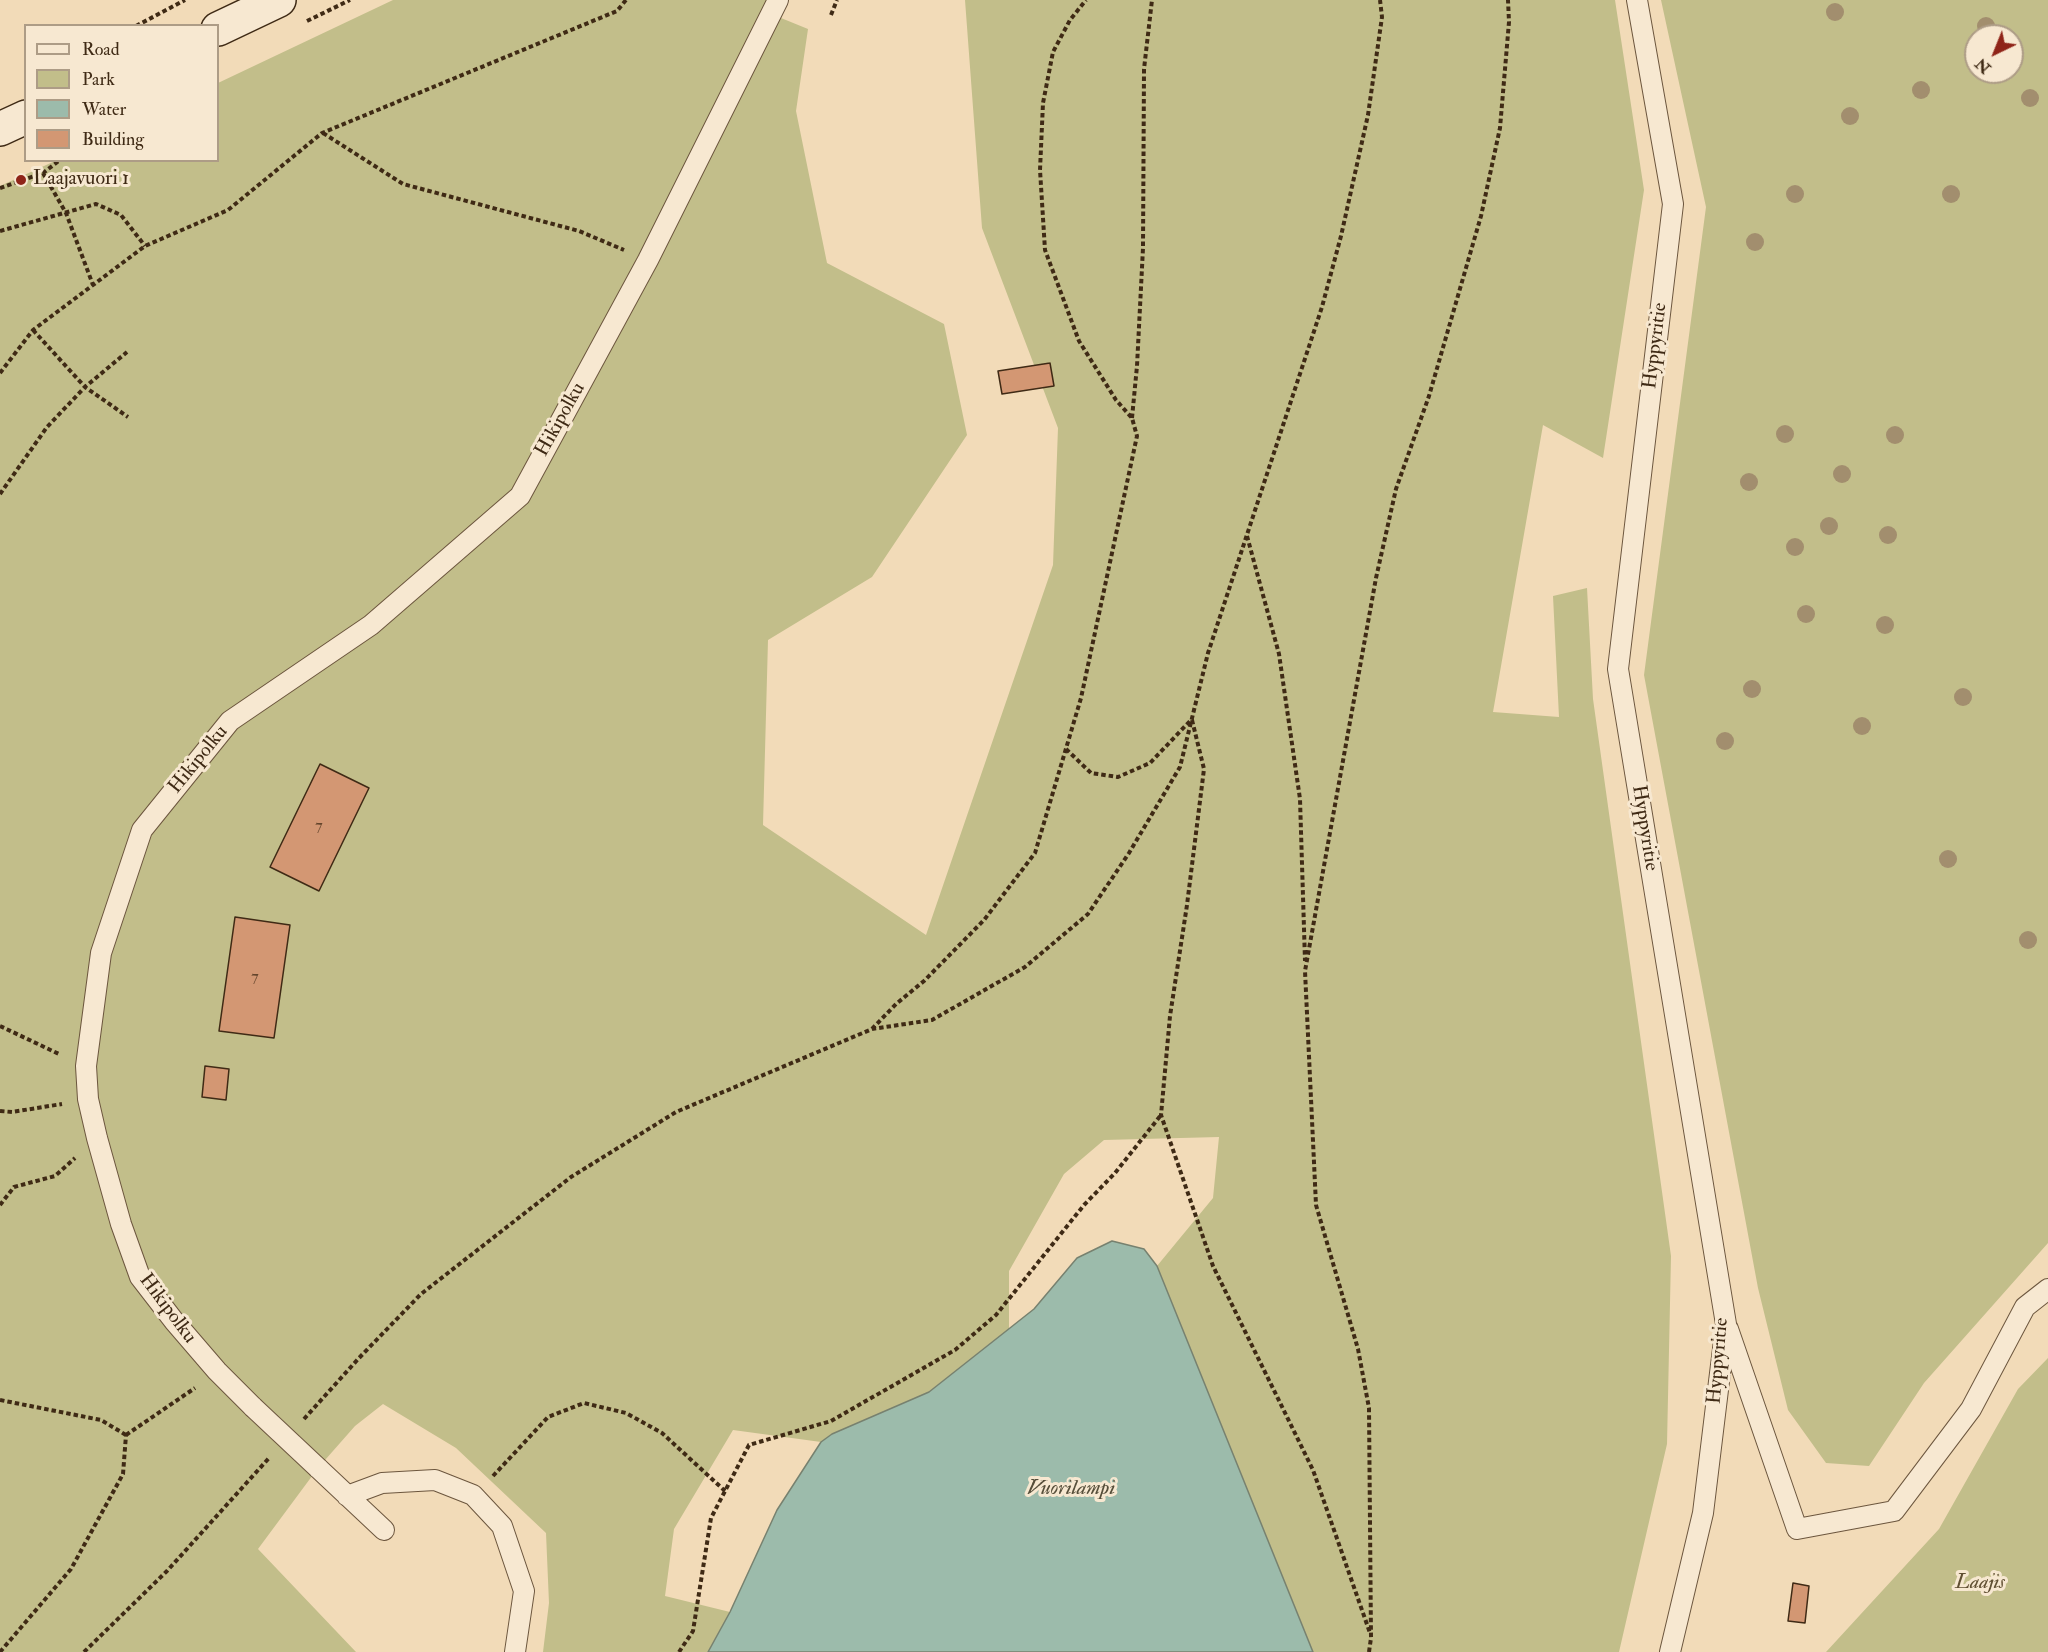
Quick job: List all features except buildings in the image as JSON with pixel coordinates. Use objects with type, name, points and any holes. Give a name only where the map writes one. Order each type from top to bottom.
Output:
[{"type":"street","points":[[219,28],[271,2]]},
{"type":"street","points":[[0,129],[24,118]]},
{"type":"lane","name":"Hikipolku","points":[[384,1530],[217,1371],[140,1277],[121,1224],[88,1099],[86,1066],[101,953],[142,830],[230,721],[371,626],[520,496],[648,260],[778,0]]},
{"type":"lane","name":"Hyppyritie","points":[[1637,0],[1673,204],[1618,669],[1726,1324],[1703,1513],[1670,1652]]},
{"type":"lane","points":[[1726,1324],[1797,1529],[1894,1511],[1971,1409],[2025,1307],[2048,1289]]},
{"type":"lane","points":[[347,1496],[382,1483],[435,1480],[473,1495],[502,1526],[524,1591],[515,1652]]},
{"type":"path","points":[[140,24],[185,0]]},
{"type":"path","points":[[0,374],[33,330],[145,246],[228,210],[322,133],[617,11],[626,0]]},
{"type":"path","points":[[831,15],[837,0]]},
{"type":"path","points":[[1086,0],[1070,20],[1053,52],[1043,103],[1040,170],[1046,250],[1079,341],[1116,400],[1132,418]]},
{"type":"path","points":[[872,1029],[896,1004],[924,981],[984,920],[1035,853],[1081,698],[1137,436],[1132,418],[1143,248],[1144,69],[1152,0]]},
{"type":"path","points":[[298,1425],[421,1294],[571,1177],[676,1112],[872,1029],[932,1020],[1024,967],[1088,914],[1130,852],[1180,767],[1208,654],[1322,307],[1341,236],[1368,115],[1382,17],[1380,0]]},
{"type":"path","points":[[1305,971],[1376,578],[1396,489],[1430,396],[1480,216],[1500,128],[1509,22],[1508,0]]},
{"type":"path","points":[[322,133],[403,184],[579,231],[648,260]]},
{"type":"path","points":[[0,188],[43,173],[57,162]]},
{"type":"path","points":[[43,173],[66,213],[93,285]]},
{"type":"path","points":[[0,231],[96,204],[121,215],[145,246]]},
{"type":"path","points":[[33,330],[85,387],[128,417]]},
{"type":"path","points":[[0,494],[47,427],[85,387],[127,352]]},
{"type":"path","points":[[1247,536],[1280,654],[1300,800],[1316,1205],[1358,1349],[1369,1408],[1371,1638],[1369,1652]]},
{"type":"path","points":[[1066,749],[1091,772],[1118,777],[1150,763],[1192,719]]},
{"type":"path","points":[[1192,719],[1204,769],[1170,1016],[1161,1115],[1214,1266],[1313,1470],[1371,1638]]},
{"type":"path","points":[[0,1026],[86,1066]]},
{"type":"path","points":[[0,1111],[12,1112],[88,1099]]},
{"type":"path","points":[[679,1652],[693,1631],[711,1518],[749,1445],[831,1421],[955,1350],[996,1315],[1084,1205],[1115,1173],[1161,1115]]},
{"type":"path","points":[[0,1205],[14,1187],[55,1176],[97,1138]]},
{"type":"path","points":[[126,1435],[184,1397],[217,1371]]},
{"type":"path","points":[[0,1400],[101,1420],[126,1435]]},
{"type":"path","points":[[473,1495],[513,1456],[548,1417],[584,1402],[626,1413],[662,1434],[725,1491]]},
{"type":"path","points":[[0,1652],[71,1569],[123,1474],[126,1435]]},
{"type":"path","points":[[84,1652],[167,1571],[276,1451]]},
{"type":"green space","points":[[393,0],[785,0],[781,18],[808,29],[796,111],[827,263],[944,324],[967,435],[872,577],[768,640],[763,825],[926,935],[1053,565],[1058,428],[982,228],[965,0],[1615,0],[1644,190],[1603,458],[1543,425],[1493,712],[1559,717],[1553,596],[1587,588],[1593,699],[1671,1256],[1667,1444],[1619,1652],[1313,1652],[1157,1266],[1213,1198],[1219,1137],[1104,1140],[1064,1174],[1009,1271],[1009,1329],[929,1392],[832,1434],[821,1442],[733,1430],[674,1529],[665,1596],[730,1612],[708,1652],[543,1652],[549,1603],[546,1533],[456,1448],[383,1404],[355,1426],[318,1468],[258,1549],[356,1652],[0,1652],[0,186],[53,162],[219,162],[219,83]]},
{"type":"green space","points":[[1661,0],[2048,0],[2048,1243],[1924,1383],[1869,1466],[1826,1463],[1788,1410],[1758,1288],[1644,675],[1706,207]]},
{"type":"green space","name":"Laajis","points":[[2048,1358],[2048,1652],[1826,1652],[1939,1529],[2018,1389]]},
{"type":"water","name":"Vuorilampi","points":[[1112,1241],[1144,1249],[1157,1266],[1313,1652],[708,1652],[730,1612],[777,1510],[821,1442],[832,1434],[929,1392],[1034,1309],[1077,1258]]},
{"type":"place","name":"Laajavuori 1","points":[[21,180]]}]
